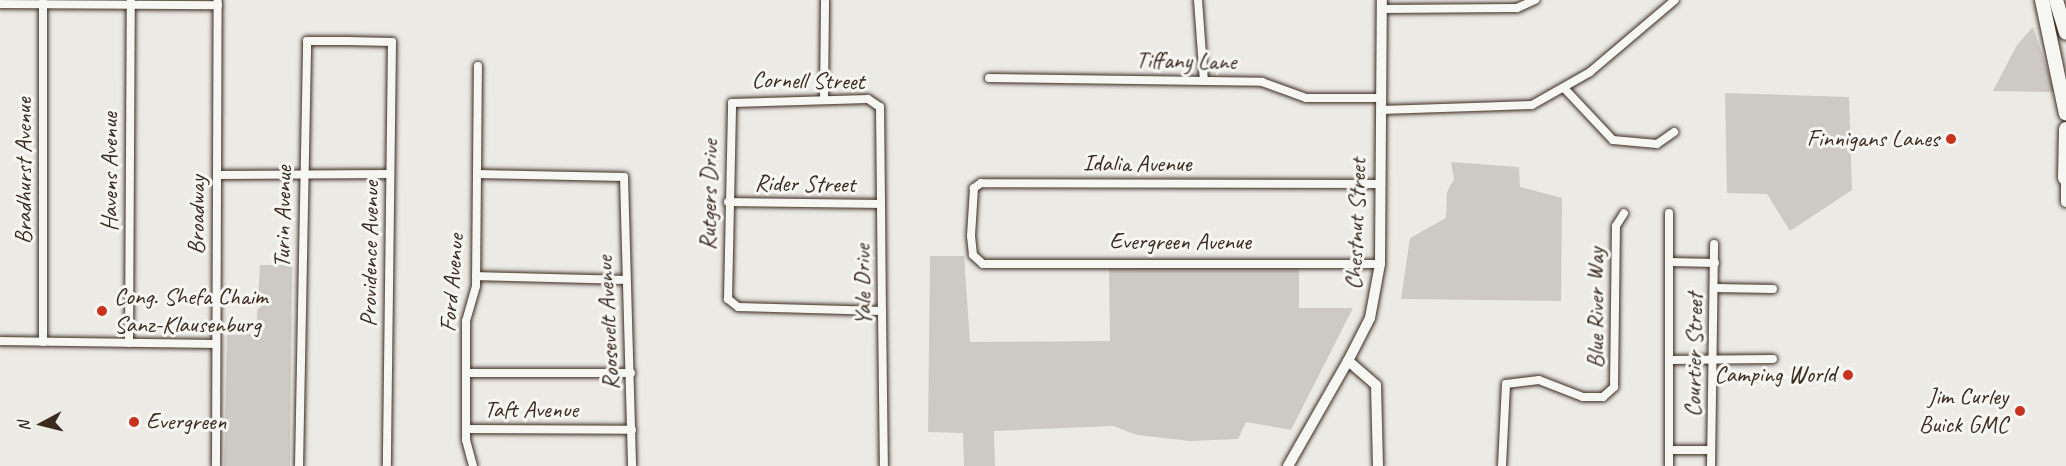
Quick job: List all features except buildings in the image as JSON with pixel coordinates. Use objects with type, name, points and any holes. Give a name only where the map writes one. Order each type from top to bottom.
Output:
[{"type":"highway","points":[[2042,0],[2066,71]]},
{"type":"highway","points":[[2042,0],[2066,114]]},
{"type":"highway","points":[[2056,0],[2066,32]]},
{"type":"highway","points":[[2066,129],[2066,178]]},
{"type":"street","points":[[824,99],[825,0]]},
{"type":"street","points":[[1198,0],[1204,81]]},
{"type":"street","points":[[1382,5],[1517,8],[1535,0]]},
{"type":"street","points":[[1380,110],[1519,107],[1564,88],[1651,26],[1675,0]]},
{"type":"street","name":"Bradhurst Avenue","points":[[43,2],[43,342]]},
{"type":"street","name":"Havens Avenue","points":[[129,343],[131,2]]},
{"type":"street","points":[[0,4],[218,2]]},
{"type":"street","name":"Broadway","points":[[216,466],[218,2]]},
{"type":"street","name":"Chestnut Street","points":[[1288,466],[1370,318],[1380,264],[1382,5]]},
{"type":"street","name":"Turin Avenue","points":[[299,466],[307,41],[392,42]]},
{"type":"street","name":"Providence Avenue","points":[[387,466],[392,42]]},
{"type":"street","name":"Ford Avenue","points":[[473,466],[466,429],[466,321],[476,276],[478,66]]},
{"type":"street","name":"Tiffany Lane","points":[[989,78],[1262,82],[1306,98],[1381,98]]},
{"type":"street","points":[[1564,88],[1613,140],[1657,144],[1674,132]]},
{"type":"street","name":"Cornell Street","points":[[735,101],[824,99],[878,104]]},
{"type":"street","name":"Rutgers Drive","points":[[735,101],[729,108],[727,292],[738,306],[882,311]]},
{"type":"street","name":"Yale Drive","points":[[878,104],[884,466]]},
{"type":"street","points":[[218,175],[390,174]]},
{"type":"street","name":"Roosevelt Avenue","points":[[477,174],[624,177],[625,280],[631,374],[632,466]]},
{"type":"street","points":[[2066,178],[2066,202]]},
{"type":"street","name":"Idalia Avenue","points":[[981,262],[972,255],[971,236],[974,188],[981,183],[1380,184]]},
{"type":"street","name":"Rider Street","points":[[728,202],[881,204]]},
{"type":"street","name":"Blue River Way","points":[[1502,466],[1506,384],[1539,380],[1583,397],[1603,397],[1614,387],[1616,226],[1624,213]]},
{"type":"street","points":[[1669,213],[1670,466]]},
{"type":"street","name":"Courtier Street","points":[[1711,466],[1714,244]]},
{"type":"street","name":"Evergreen Avenue","points":[[981,262],[1380,264]]},
{"type":"street","points":[[1670,262],[1715,263]]},
{"type":"street","points":[[476,276],[625,280]]},
{"type":"street","points":[[1715,288],[1773,289]]},
{"type":"street","points":[[0,341],[215,344]]},
{"type":"street","points":[[1669,360],[1773,359]]},
{"type":"street","points":[[1348,361],[1376,385],[1378,466]]},
{"type":"street","points":[[466,373],[631,374]]},
{"type":"street","name":"Taft Avenue","points":[[466,429],[632,430]]},
{"type":"street","points":[[1670,450],[1711,450]]},
{"type":"shaded area","points":[[2033,27],[2055,92],[1993,91],[2017,45]]},
{"type":"shaded area","points":[[1725,93],[1849,97],[1852,190],[1790,231],[1767,194],[1727,193]]},
{"type":"shaded area","points":[[1451,162],[1519,167],[1520,187],[1562,198],[1561,301],[1401,299],[1410,238],[1446,218],[1447,192],[1454,179]]},
{"type":"shaded area","points":[[930,256],[964,256],[970,342],[1110,341],[1109,269],[1299,265],[1299,308],[1353,308],[1291,430],[1246,422],[1238,439],[1190,441],[1137,435],[1113,426],[994,431],[995,466],[964,466],[963,433],[928,432]]},
{"type":"shaded area","points":[[260,265],[292,265],[290,466],[224,466],[227,335],[256,334]]},
{"type":"place","name":"Finnigans Lanes","points":[[1951,139]]},
{"type":"place","name":"Cong. Shefa Chaim Sanz-Klausenburg","points":[[102,311]]},
{"type":"place","name":"Camping World","points":[[1848,375]]},
{"type":"place","name":"Jim Curley Buick GMC","points":[[2020,411]]},
{"type":"place","name":"Evergreen","points":[[134,422]]}]
